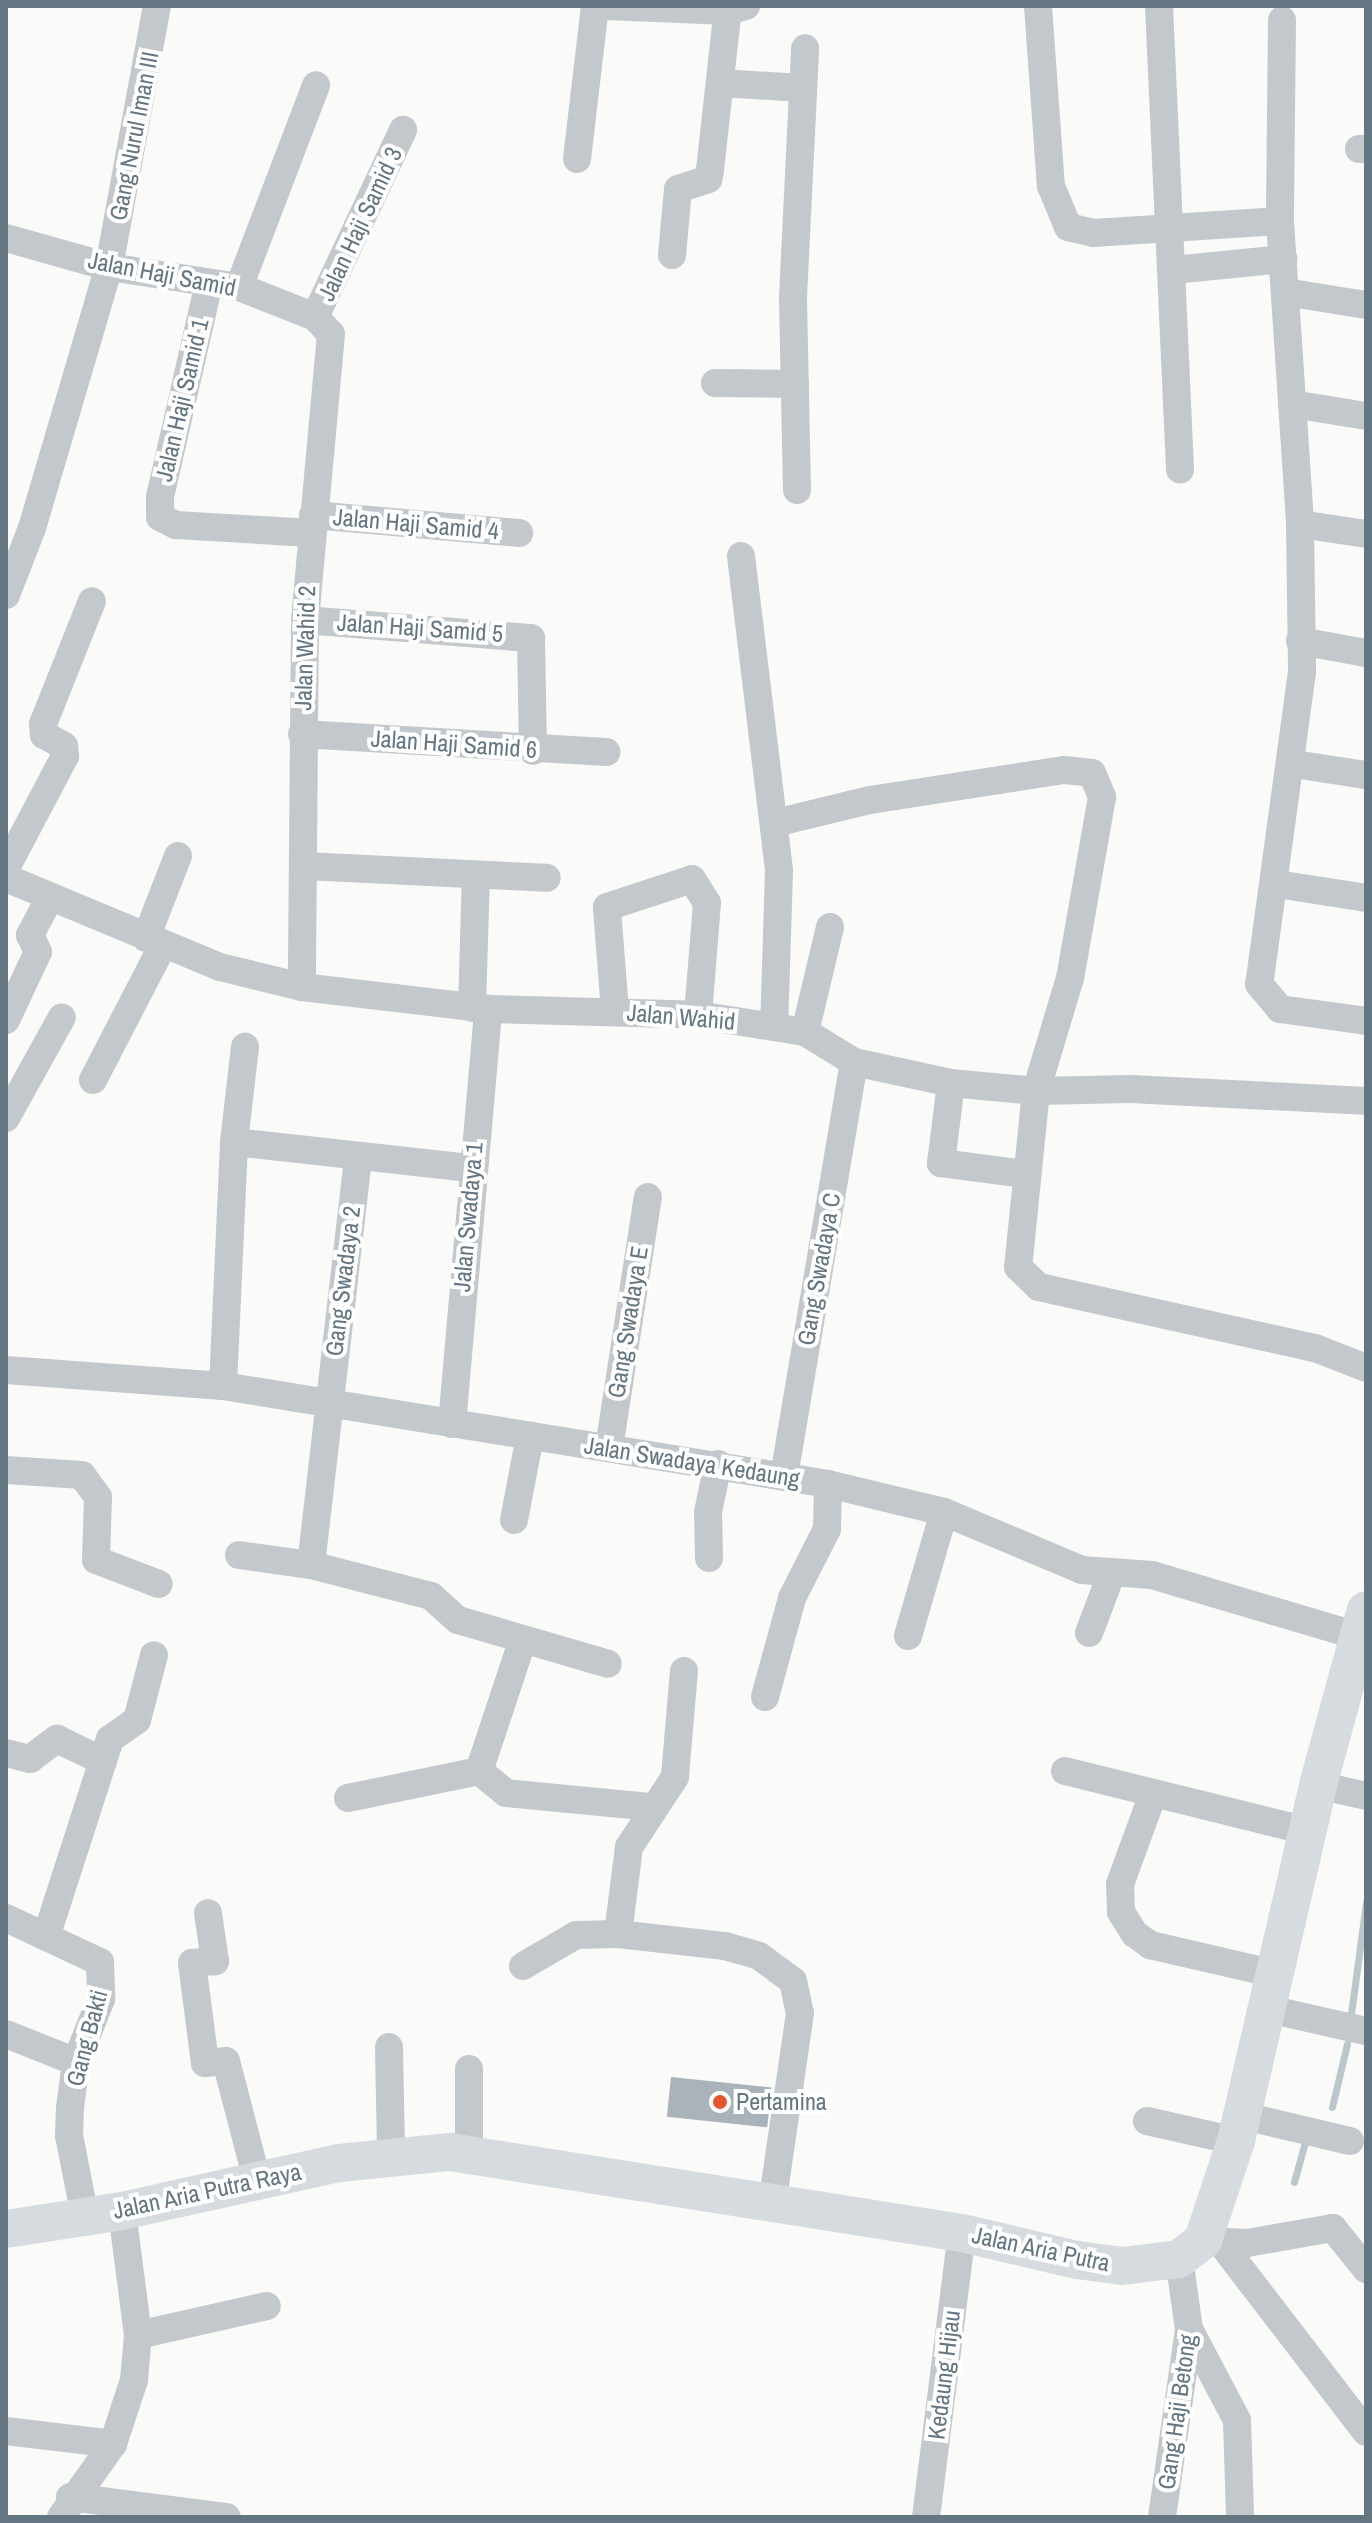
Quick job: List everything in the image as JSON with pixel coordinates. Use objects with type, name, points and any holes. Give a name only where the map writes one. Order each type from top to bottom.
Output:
[{"type":"main road","points":[[1201,2247],[1240,2129],[1318,1785],[1362,1623]]},
{"type":"main road","name":"Jalan Aria Putra Raya","points":[[6,2229],[122,2211],[257,2180],[427,2154]]},
{"type":"main road","name":"Jalan Aria Putra","points":[[427,2154],[962,2233],[1122,2266],[1201,2247]]},
{"type":"street","name":"Gang Nurul Iman III","points":[[6,595],[32,528],[109,267],[157,6]]},
{"type":"street","points":[[577,159],[595,6]]},
{"type":"street","points":[[606,6],[734,8],[720,83],[708,179],[678,189],[672,255]]},
{"type":"street","points":[[1038,6],[1051,186],[1062,220],[1075,231],[1093,233],[1280,221]]},
{"type":"street","points":[[1159,6],[1180,470]]},
{"type":"street","points":[[1282,20],[1280,221],[1300,524],[1300,641],[1294,764],[1277,884],[1260,973],[1262,994],[1280,1009],[1366,1021]]},
{"type":"street","points":[[797,490],[795,384],[805,48]]},
{"type":"street","points":[[720,83],[802,88]]},
{"type":"street","points":[[239,287],[316,85]]},
{"type":"street","name":"Jalan Haji Samid 3","points":[[315,317],[403,130]]},
{"type":"street","name":"Jalan Haji Samid","points":[[6,238],[109,267],[239,287],[315,317]]},
{"type":"street","points":[[1173,270],[1283,259]]},
{"type":"street","name":"Jalan Haji Samid 1","points":[[160,517],[209,283]]},
{"type":"street","points":[[1285,292],[1366,305]]},
{"type":"street","name":"Jalan Wahid 2","points":[[302,987],[305,620],[332,351],[326,324],[315,317]]},
{"type":"street","points":[[715,383],[795,384]]},
{"type":"street","points":[[1292,404],[1366,416]]},
{"type":"street","name":"Jalan Haji Samid 4","points":[[160,517],[176,525],[313,524],[519,533]]},
{"type":"street","points":[[1300,524],[1366,534]]},
{"type":"street","points":[[741,556],[775,823],[780,943],[774,1027]]},
{"type":"street","points":[[6,868],[65,756],[64,746],[44,735],[43,724],[92,601]]},
{"type":"street","name":"Jalan Haji Samid 5","points":[[305,620],[534,640],[533,751]]},
{"type":"street","points":[[1300,641],[1366,653]]},
{"type":"street","name":"Jalan Haji Samid 6","points":[[302,734],[533,751],[606,752]]},
{"type":"street","points":[[1294,764],[1366,775]]},
{"type":"street","points":[[775,823],[870,800],[1064,770],[1092,773],[1102,797],[1097,829],[1070,978],[1036,1091],[1016,1257],[1028,1282],[1315,1348],[1366,1368]]},
{"type":"street","points":[[93,1080],[155,941],[178,856]]},
{"type":"street","points":[[305,866],[476,877],[547,878]]},
{"type":"street","name":"Jalan Swadaya 1","points":[[452,1424],[480,1009],[476,877]]},
{"type":"street","name":"Jalan Wahid","points":[[6,878],[155,941],[302,987],[480,1009],[698,1015],[805,1032],[854,1062],[951,1083],[1036,1091],[1131,1089],[1366,1101]]},
{"type":"street","points":[[615,1012],[607,907],[692,879],[707,903],[698,1015]]},
{"type":"street","points":[[1277,884],[1366,898]]},
{"type":"street","points":[[6,1020],[38,952],[30,935],[50,897]]},
{"type":"street","points":[[805,1032],[830,927]]},
{"type":"street","points":[[6,1118],[62,1017]]},
{"type":"street","points":[[223,1386],[234,1142],[245,1047]]},
{"type":"street","name":"Gang Swadaya C","points":[[784,1476],[854,1062]]},
{"type":"street","points":[[951,1083],[941,1163],[1024,1174]]},
{"type":"street","points":[[234,1142],[470,1168]]},
{"type":"street","name":"Gang Swadaya 2","points":[[311,1565],[358,1157]]},
{"type":"street","name":"Gang Swadaya E","points":[[609,1448],[648,1197]]},
{"type":"street","name":"Jalan Swadaya Kedaung","points":[[6,1370],[223,1386],[828,1484],[944,1512],[1082,1570],[1152,1575],[1362,1623]]},
{"type":"street","points":[[514,1520],[530,1436]]},
{"type":"street","points":[[709,1558],[718,1464]]},
{"type":"street","points":[[6,1470],[82,1475],[98,1497],[96,1560],[159,1584]]},
{"type":"street","points":[[765,1697],[792,1598],[827,1529],[828,1484]]},
{"type":"street","points":[[908,1636],[944,1512]]},
{"type":"street","points":[[239,1555],[311,1565],[431,1596],[458,1620],[522,1642],[608,1664]]},
{"type":"street","points":[[1089,1633],[1112,1572]]},
{"type":"street","points":[[479,1771],[522,1642]]},
{"type":"street","points":[[47,1934],[103,1761],[117,1729],[137,1720],[154,1655]]},
{"type":"street","points":[[618,1934],[629,1847],[652,1807],[675,1777],[684,1671]]},
{"type":"street","points":[[6,1753],[30,1759],[57,1739],[103,1761]]},
{"type":"street","points":[[348,1798],[479,1771]]},
{"type":"street","points":[[479,1771],[506,1793],[652,1807]]},
{"type":"street","points":[[1065,1771],[1307,1831]]},
{"type":"street","points":[[1318,1785],[1366,1796]]},
{"type":"street","points":[[1153,1794],[1120,1884],[1121,1912],[1135,1934],[1150,1945],[1366,2031]]},
{"type":"street","points":[[208,1913],[215,1961],[192,1963],[205,2063],[226,2061],[257,2180]]},
{"type":"street","name":"Gang Bakti","points":[[6,1918],[94,1956],[103,1975],[101,1999],[76,2062],[69,2135],[85,2217]]},
{"type":"street","points":[[523,1966],[576,1935],[618,1934],[725,1946],[759,1956],[793,1981],[800,2013],[772,2204]]},
{"type":"street","points":[[6,2034],[76,2062]]},
{"type":"street","points":[[389,2047],[427,2154]]},
{"type":"street","points":[[427,2154],[469,2069]]},
{"type":"street","points":[[1147,2121],[1350,2141]]},
{"type":"street","points":[[66,2507],[113,2444],[125,2420],[138,2335],[122,2211]]},
{"type":"street","points":[[1201,2247],[1298,2237],[1333,2228],[1366,2269]]},
{"type":"street","name":"Kedaung Hijau","points":[[926,2517],[962,2233]]},
{"type":"street","points":[[1201,2247],[1366,2432]]},
{"type":"street","name":"Gang Haji Betong","points":[[1162,2517],[1201,2247]]},
{"type":"street","points":[[138,2335],[267,2306]]},
{"type":"street","points":[[1189,2329],[1237,2420],[1240,2517]]},
{"type":"street","points":[[6,2431],[113,2444]]},
{"type":"street","points":[[66,2507],[227,2517]]},
{"type":"building","name":"Pertamina","points":[[671,2077],[771,2088],[767,2127],[667,2117]]},
{"type":"waterway","points":[[1350,2021],[1366,1902]]},
{"type":"waterway","points":[[1332,2107],[1347,2044]]},
{"type":"waterway","points":[[1294,2182],[1305,2142]]},
{"type":"place","name":"Pertamina","points":[[720,2102]]}]
